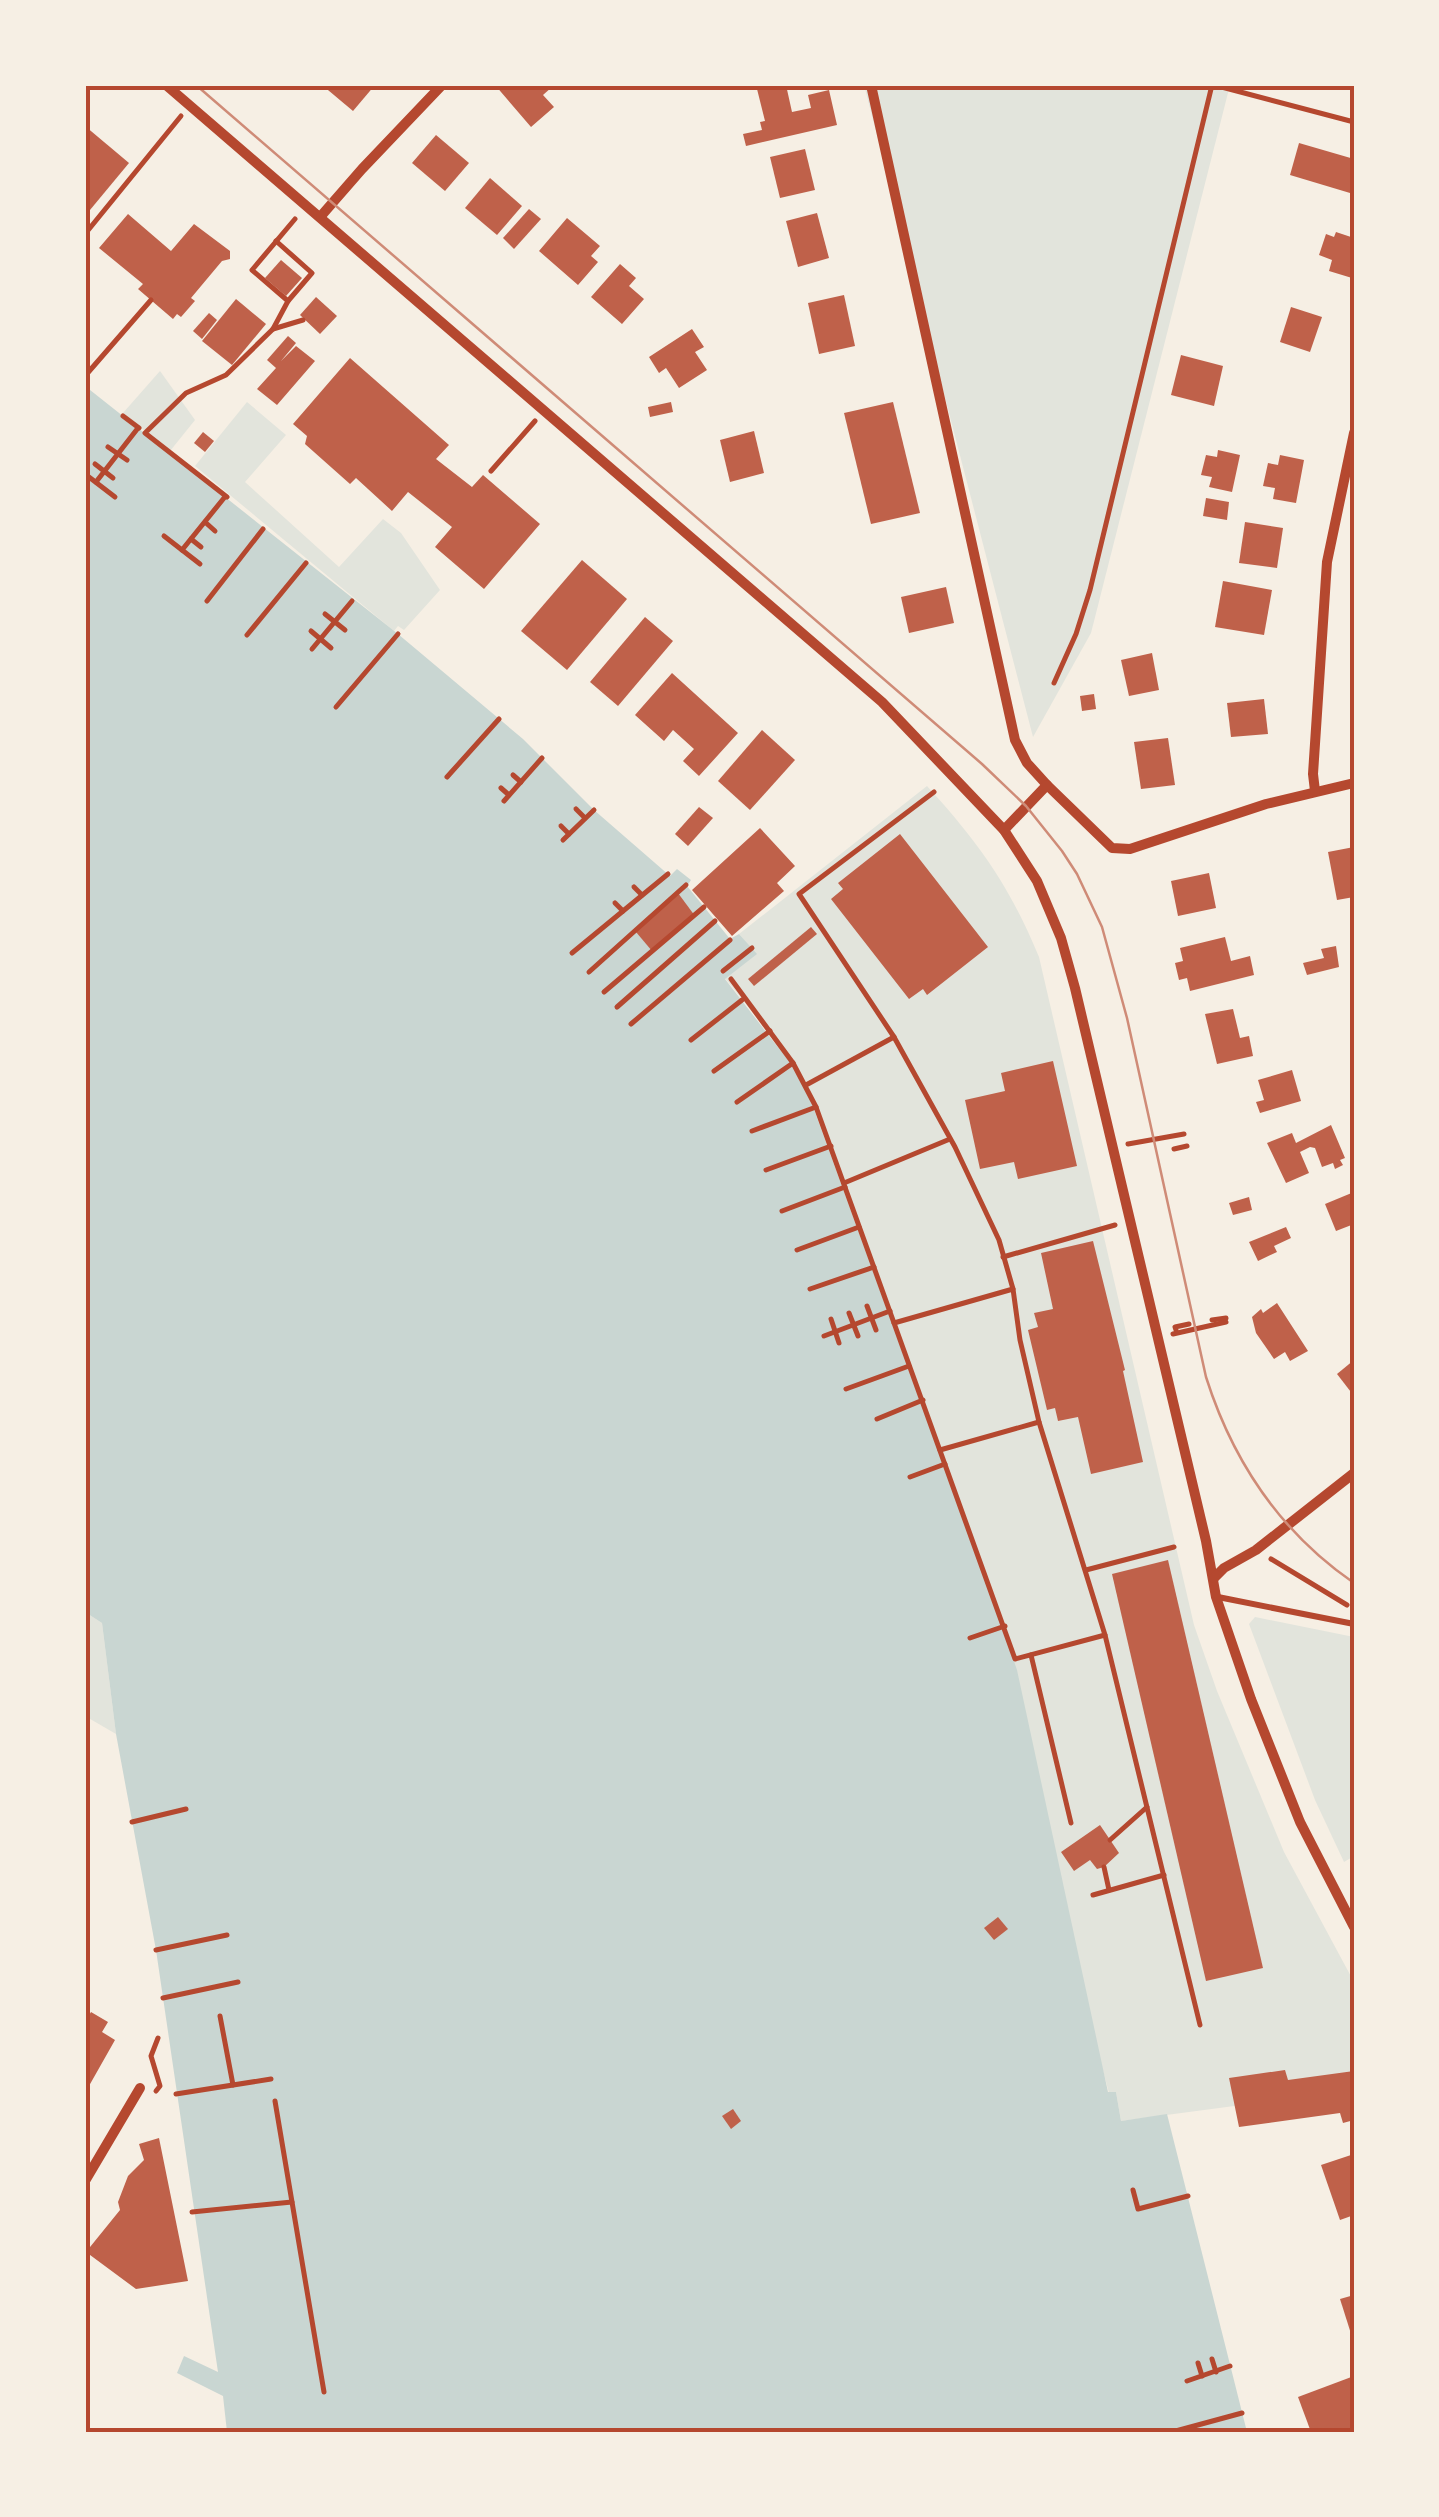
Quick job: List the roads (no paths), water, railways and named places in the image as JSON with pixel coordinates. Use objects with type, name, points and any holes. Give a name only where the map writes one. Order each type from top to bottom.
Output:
[{"type":"street","points":[[166,85],[882,702],[1004,830],[1038,881],[1061,938],[1216,1597],[1300,1822],[1354,1927]]},
{"type":"street","points":[[321,216],[442,85]]},
{"type":"street","points":[[871,85],[1015,740],[1027,764],[1112,848],[1130,850],[1315,790],[1354,783]]},
{"type":"street","points":[[1315,790],[1327,562],[1354,433]]},
{"type":"street","points":[[1004,830],[1046,786]]},
{"type":"street","points":[[1214,1578],[1354,1473]]},
{"type":"street","points":[[85,2181],[140,2088]]},
{"type":"lane","points":[[1216,1597],[1354,1624]]},
{"type":"tram line","points":[[196,85],[982,764],[1026,806],[1062,851],[1102,927],[1127,1018],[1206,1377],[1217,1408],[1262,1493],[1303,1541],[1354,1583]]}]
